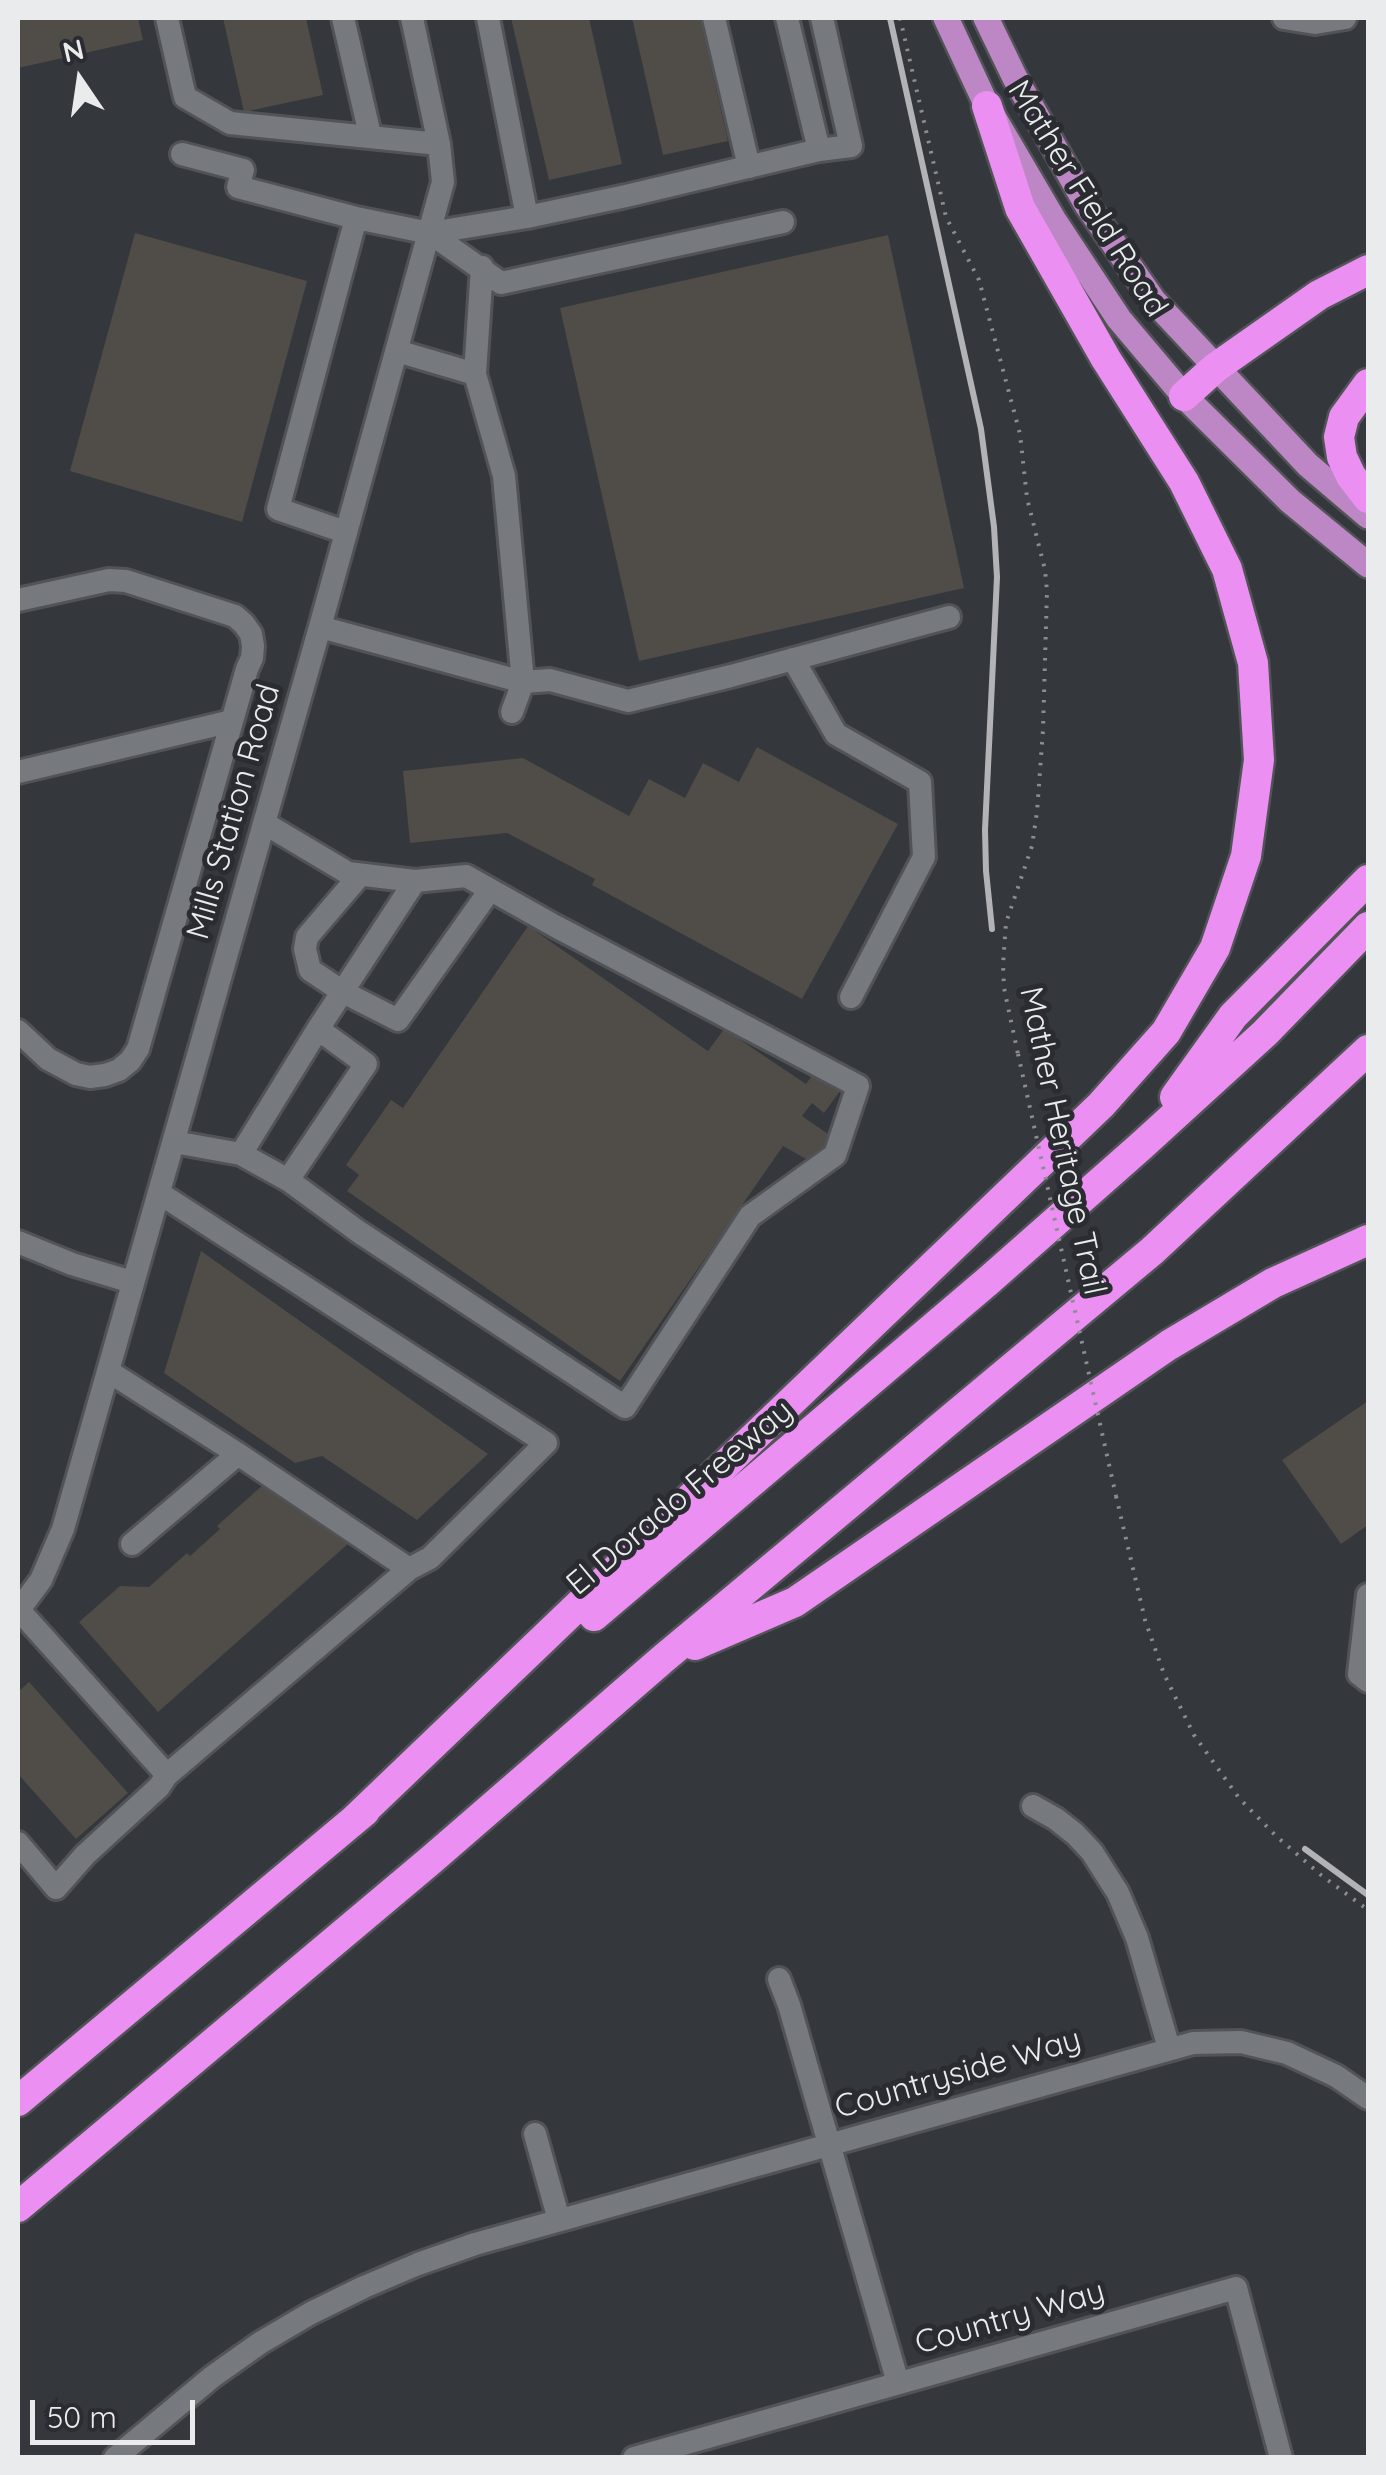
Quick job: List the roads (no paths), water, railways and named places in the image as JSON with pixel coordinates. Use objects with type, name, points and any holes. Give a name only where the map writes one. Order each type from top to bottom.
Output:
[{"type":"highway","points":[[352,1822],[1101,1104],[1166,1032],[1215,948],[1246,856],[1260,760],[1253,663],[1227,569],[1184,482],[1106,359],[1020,208],[988,106]]},
{"type":"highway","points":[[1184,396],[1215,368],[1319,294],[1368,270]]},
{"type":"highway","points":[[1368,384],[1344,417],[1338,437],[1342,457],[1368,498]]},
{"type":"highway","points":[[1140,1147],[1233,1016],[1368,880]]},
{"type":"highway","name":"El Dorado Freeway","points":[[18,2100],[352,1822],[988,1281],[1265,1033],[1368,927]]},
{"type":"highway","points":[[18,2206],[431,1860],[664,1658],[1152,1251],[1368,1050]]},
{"type":"highway","points":[[664,1658],[795,1602],[1169,1345],[1273,1283],[1368,1240]]},
{"type":"main road","name":"Mather Field Road","points":[[946,18],[988,106],[1055,222],[1119,319],[1184,396],[1290,500],[1368,565]]},
{"type":"main road","name":"Mather Field Road","points":[[986,18],[1087,206],[1153,300],[1308,465],[1368,516]]},
{"type":"street","points":[[167,18],[184,97],[230,123],[439,144]]},
{"type":"street","points":[[343,18],[370,135]]},
{"type":"street","name":"Mills Station Road","points":[[18,1610],[40,1580],[63,1530],[443,182],[439,144],[412,18]]},
{"type":"street","points":[[488,18],[528,217]]},
{"type":"street","points":[[714,18],[749,168]]},
{"type":"street","points":[[787,18],[819,150]]},
{"type":"street","points":[[182,154],[243,170],[238,188],[430,233],[528,217],[851,146],[822,18]]},
{"type":"street","points":[[1284,18],[1315,23],[1345,18]]},
{"type":"street","points":[[346,532],[278,508],[356,218]]},
{"type":"street","points":[[430,233],[501,283],[783,222]]},
{"type":"street","points":[[482,267],[475,374],[504,476],[523,682],[512,712]]},
{"type":"street","points":[[397,351],[475,374]]},
{"type":"street","points":[[18,600],[109,580],[126,581],[235,616],[251,634],[253,646],[138,1049],[119,1070],[90,1077],[76,1074],[48,1058],[18,1030]]},
{"type":"street","points":[[320,627],[523,682],[550,680],[628,700],[950,617]]},
{"type":"street","points":[[793,659],[836,734],[920,782],[924,857],[851,996]]},
{"type":"street","points":[[18,772],[232,721]]},
{"type":"street","points":[[174,1142],[241,1154],[288,1180],[359,1232],[625,1406],[750,1216],[835,1155],[858,1086],[466,876],[415,882],[348,874],[264,822]]},
{"type":"street","points":[[360,875],[308,937],[305,949],[310,970],[342,992],[398,1020],[490,890]]},
{"type":"street","points":[[241,1154],[415,882]]},
{"type":"street","points":[[288,1180],[366,1064],[318,1030]]},
{"type":"street","points":[[18,1843],[56,1888],[85,1855],[159,1788],[167,1775],[409,1569],[430,1558],[546,1443],[159,1194]]},
{"type":"street","points":[[18,1242],[132,1282]]},
{"type":"street","points":[[108,1371],[409,1569]]},
{"type":"street","points":[[132,1544],[238,1454]]},
{"type":"street","points":[[1368,1596],[1360,1674],[1368,1681]]},
{"type":"street","points":[[18,1610],[167,1775]]},
{"type":"street","points":[[1034,1806],[1083,1843],[1118,1893],[1137,1938],[1169,2048]]},
{"type":"street","points":[[779,1979],[898,2383]]},
{"type":"street","name":"Countryside Way","points":[[115,2458],[212,2378],[312,2313],[418,2264],[474,2244],[1169,2048],[1217,2041],[1264,2046],[1324,2070],[1368,2098]]},
{"type":"street","points":[[535,2134],[559,2220]]},
{"type":"street","name":"Country Way","points":[[634,2458],[1236,2288],[1280,2458]]},
{"type":"railway","points":[[890,18],[981,429],[994,527],[997,577],[985,830],[992,929]]},
{"type":"railway","points":[[1305,1849],[1368,1895]]}]
